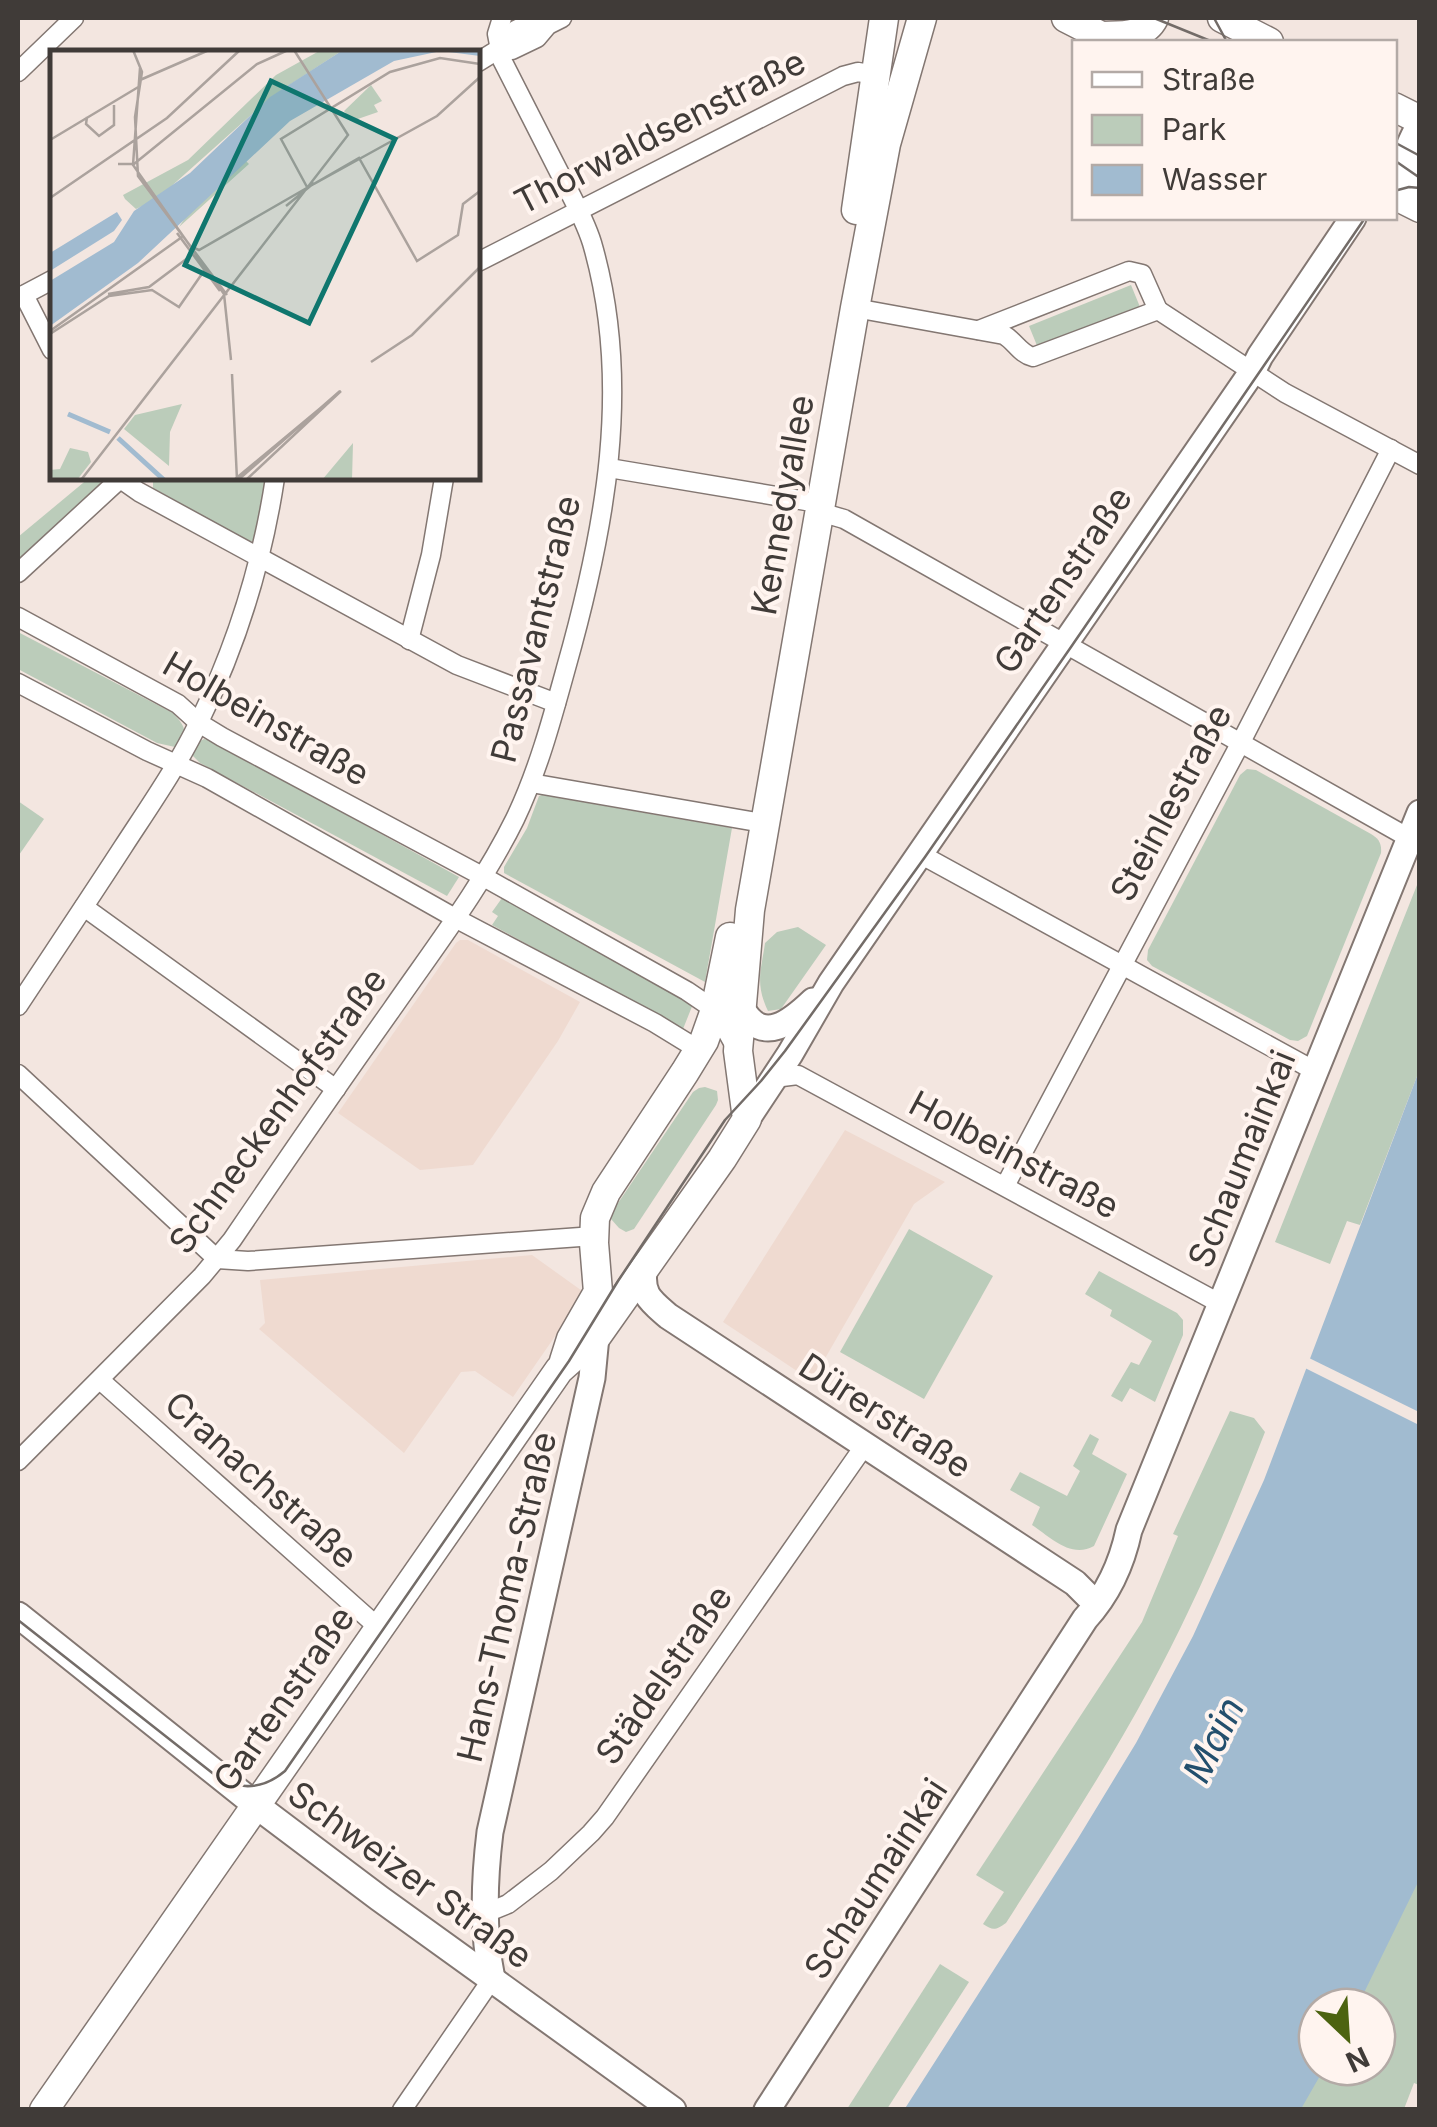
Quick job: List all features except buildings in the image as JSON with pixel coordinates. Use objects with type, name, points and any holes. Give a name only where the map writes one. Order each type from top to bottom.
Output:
[{"type":"main road","name":"Kennedyallee","points":[[728,1010],[750,910],[884,18]]},
{"type":"main road","name":"Kennedyallee","points":[[728,1010],[725,970],[750,821],[886,144],[922,18]]},
{"type":"main road","points":[[906,71],[940,18]]},
{"type":"main road","points":[[1066,18],[1106,39],[1139,32],[1148,28],[1154,18]]},
{"type":"main road","points":[[1222,18],[1264,40]]},
{"type":"main road","points":[[1397,109],[1420,122]]},
{"type":"main road","points":[[1397,196],[1420,207]]},
{"type":"main road","points":[[728,1010],[744,1103]]},
{"type":"main road","points":[[598,1292],[595,1218],[606,1192],[728,1010]]},
{"type":"main road","points":[[692,1061],[718,1068],[744,1103]]},
{"type":"main road","name":"Gartenstraße","points":[[44,2110],[562,1367],[597,1336],[722,1159],[744,1103]]},
{"type":"main road","points":[[594,1236],[613,1278],[618,1281],[644,1271]]},
{"type":"main road","name":"Gartenstraße","points":[[562,1367],[570,1339],[598,1292]]},
{"type":"main road","name":"Gartenstraße","points":[[30,2110],[70,2075]]},
{"type":"street","points":[[18,72],[74,18]]},
{"type":"street","points":[[499,49],[497,34],[502,18]]},
{"type":"street","points":[[480,61],[499,49],[512,50],[537,38],[555,21]]},
{"type":"street","name":"Passavantstraße","points":[[482,876],[531,783],[556,703],[590,576],[609,468],[613,413],[608,334],[594,248],[499,49]]},
{"type":"street","name":"Thorwaldsenstraße","points":[[480,261],[843,76],[858,72],[876,75]]},
{"type":"street","points":[[1420,122],[1404,165],[1407,183],[1420,207]]},
{"type":"street","name":"Gartenstraße","points":[[744,1103],[774,1078],[831,983],[1252,372],[1352,220]]},
{"type":"street","points":[[979,330],[1128,271],[1142,274],[1158,310],[1285,394],[1420,464]]},
{"type":"street","points":[[50,281],[20,296],[50,347]]},
{"type":"street","points":[[855,308],[1004,335],[1028,356],[1038,357],[1158,310]]},
{"type":"street","name":"Steinlestraße","points":[[1005,1186],[1241,742],[1391,449]]},
{"type":"street","points":[[609,468],[813,507],[844,519],[1409,838]]},
{"type":"street","points":[[18,573],[118,480]]},
{"type":"street","points":[[123,480],[409,640],[490,680],[556,703]]},
{"type":"street","points":[[18,1006],[177,763],[199,723],[232,647],[260,558],[275,480]]},
{"type":"street","points":[[409,640],[431,555],[444,480]]},
{"type":"street","name":"Holbeinstraße","points":[[18,617],[178,704],[222,737],[728,1010]]},
{"type":"street","points":[[18,683],[177,763],[455,918],[655,1023],[692,1061]]},
{"type":"street","points":[[531,783],[750,821]]},
{"type":"street","name":"Schaumainkai","points":[[768,2110],[1086,1607],[1100,1603],[1124,1552],[1129,1530],[1420,813]]},
{"type":"street","points":[[920,854],[1315,1071]]},
{"type":"street","points":[[455,918],[482,876]]},
{"type":"street","points":[[84,907],[336,1089]]},
{"type":"street","name":"Schneckenhofstraße","points":[[18,1461],[217,1260],[455,918]]},
{"type":"street","name":"Gartenstraße","points":[[728,1010],[765,1028],[784,1025],[831,983]]},
{"type":"street","points":[[18,1074],[217,1260],[248,1262],[594,1236]]},
{"type":"street","name":"Holbeinstraße","points":[[774,1078],[798,1075],[1221,1304]]},
{"type":"street","name":"Dürerstraße","points":[[644,1271],[646,1294],[668,1316],[1075,1584],[1086,1607]]},
{"type":"street","name":"Hans-Thoma-Straße","points":[[492,1978],[486,1948],[485,1873],[490,1832],[592,1378],[598,1292]]},
{"type":"street","name":"Cranachstraße","points":[[100,1380],[379,1628]]},
{"type":"street","name":"Städelstraße","points":[[486,1912],[508,1904],[551,1871],[604,1817],[865,1445]]},
{"type":"street","name":"Schweizer Straße","points":[[18,1615],[257,1806],[673,2110]]},
{"type":"street","name":"Hans-Thoma-Straße","points":[[465,1959],[469,1917],[485,1873]]},
{"type":"street","points":[[402,2110],[492,1978]]},
{"type":"shaded area","points":[[460,940],[468,940],[580,1002],[558,1041],[473,1165],[420,1170],[338,1113]]},
{"type":"shaded area","points":[[845,1130],[945,1182],[914,1204],[812,1381],[723,1322]]},
{"type":"shaded area","points":[[532,1255],[585,1293],[513,1397],[475,1371],[461,1372],[404,1453],[259,1329],[265,1323],[260,1280]]},
{"type":"green space","points":[[1131,285],[1140,307],[1038,348],[1029,326]]},
{"type":"green space","points":[[87,480],[104,480],[18,560],[18,537]]},
{"type":"green space","points":[[153,480],[268,480],[254,540],[250,542],[153,488]]},
{"type":"green space","points":[[18,632],[173,713],[183,726],[183,738],[175,747],[157,743],[18,669]]},
{"type":"green space","points":[[204,739],[459,877],[447,896],[200,763],[192,752]]},
{"type":"green space","points":[[1247,769],[1256,770],[1371,834],[1381,846],[1307,1036],[1298,1041],[1147,960],[1148,950],[1240,775]]},
{"type":"green space","points":[[542,795],[732,828],[705,982],[504,873]]},
{"type":"green space","points":[[18,801],[44,819],[19,855],[18,854]]},
{"type":"green space","points":[[1419,880],[1419,1071],[1360,1225],[1347,1221],[1330,1264],[1275,1242]]},
{"type":"green space","points":[[502,898],[693,1004],[683,1029],[492,925],[498,916],[492,912]]},
{"type":"green space","points":[[798,927],[826,945],[781,1009],[768,1011],[760,985],[765,943],[777,932]]},
{"type":"green space","points":[[705,1087],[717,1091],[716,1105],[634,1229],[626,1232],[619,1228],[611,1219],[614,1209],[693,1092]]},
{"type":"green space","points":[[909,1229],[993,1276],[924,1399],[840,1352]]},
{"type":"green space","points":[[1099,1271],[1177,1313],[1183,1320],[1183,1335],[1155,1402],[1130,1388],[1122,1402],[1111,1396],[1131,1362],[1139,1365],[1152,1341],[1110,1316],[1112,1310],[1085,1294]]},
{"type":"green space","points":[[1230,1411],[1254,1418],[1265,1432],[1197,1594],[1149,1689],[1080,1807],[1006,1923],[989,1928],[983,1924],[1004,1892],[976,1875],[1142,1622],[1178,1536],[1173,1534]]},
{"type":"green space","points":[[1090,1434],[1099,1439],[1092,1454],[1127,1474],[1094,1546],[1077,1550],[1061,1545],[1032,1525],[1040,1507],[1010,1490],[1020,1472],[1067,1496],[1080,1471],[1073,1466]]},
{"type":"green space","points":[[1419,1856],[1419,2085],[1414,2083],[1404,2109],[1299,2110],[1311,2087],[1397,2087],[1397,1987],[1360,1987]]},
{"type":"green space","points":[[940,1964],[969,1982],[887,2109],[847,2109]]},
{"type":"water","name":"Main","points":[[1419,1071],[1420,1878],[1367,1987],[1297,1987],[1297,2087],[1314,2087],[1301,2109],[904,2110],[1136,1743],[1193,1636],[1264,1480]]},
{"type":"pier","points":[[1307,1357],[1419,1412],[1419,1425],[1303,1367]]},
{"type":"tram line","points":[[1154,18],[1208,40]]},
{"type":"tram line","points":[[1214,18],[1226,40]]},
{"type":"tram line","points":[[1397,144],[1420,156]]},
{"type":"tram line","points":[[1397,162],[1420,178]]},
{"type":"tram line","points":[[1397,190],[1420,188]]},
{"type":"tram line","points":[[18,1620],[220,1779],[254,1786],[285,1771],[569,1361],[725,1120],[785,1051],[925,857],[1364,220]]}]
